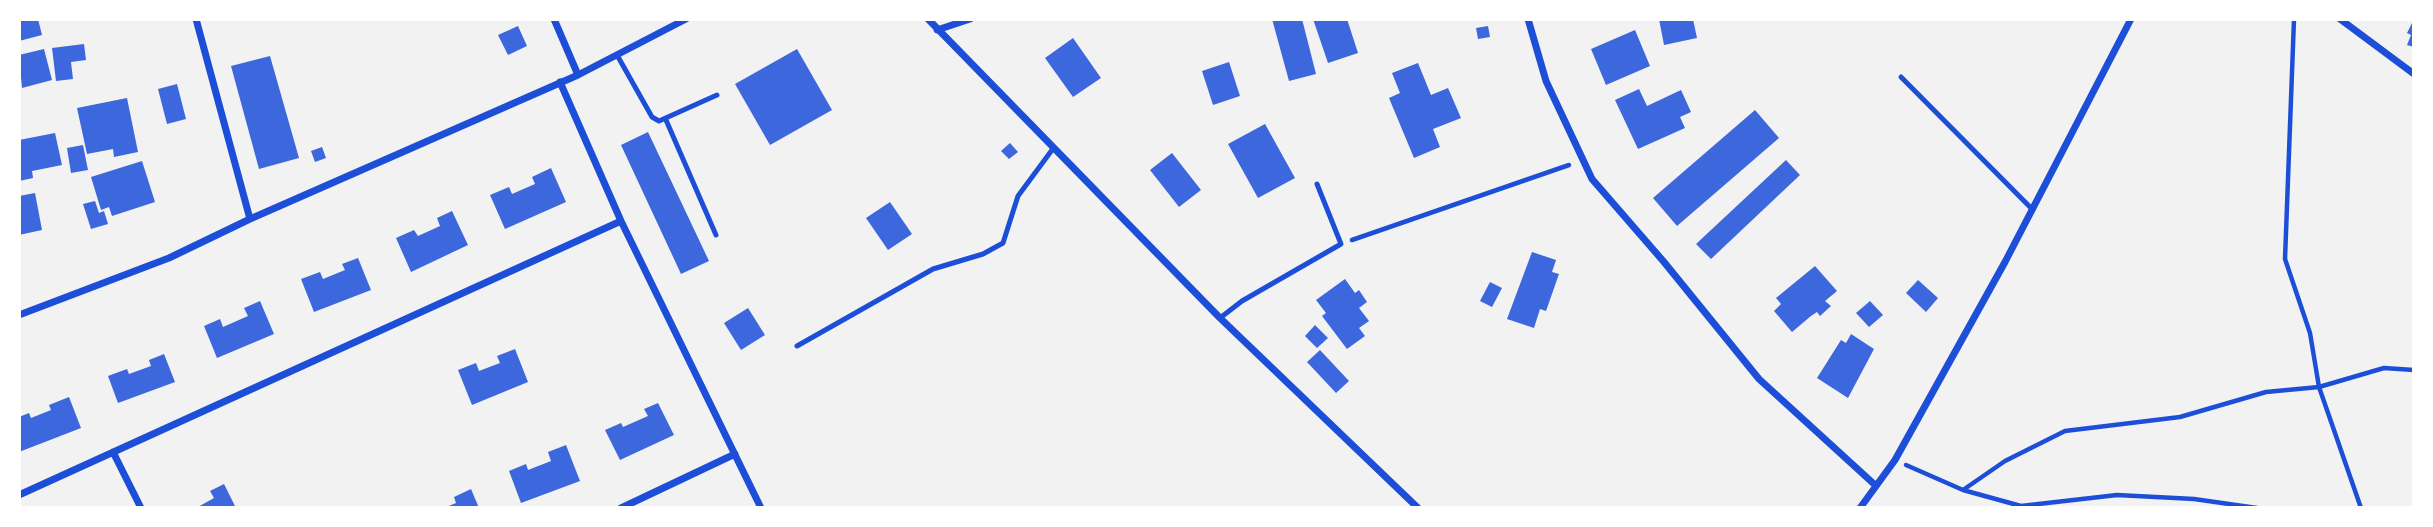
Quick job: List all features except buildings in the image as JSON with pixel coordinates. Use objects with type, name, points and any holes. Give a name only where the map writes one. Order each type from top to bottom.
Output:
[{"type":"street","points":[[196,19],[250,219]]},
{"type":"street","points":[[554,19],[578,75]]},
{"type":"street","points":[[19,315],[169,258],[250,219],[578,75],[686,19]]},
{"type":"street","points":[[928,19],[1052,150],[1220,318],[1418,508]]},
{"type":"street","points":[[937,30],[970,19]]},
{"type":"street","points":[[1528,19],[1546,81],[1592,179],[1664,262],[1759,380],[1874,484]]},
{"type":"street","points":[[1860,508],[1874,484],[1895,460],[2032,209],[2131,19]]},
{"type":"street","points":[[2340,19],[2414,74]]},
{"type":"street","points":[[559,82],[621,221],[761,508]]},
{"type":"street","points":[[19,495],[621,221]]},
{"type":"street","points":[[113,452],[141,508]]},
{"type":"street","points":[[621,508],[735,454]]},
{"type":"lane","points":[[617,55],[652,117],[666,120],[718,95]]},
{"type":"lane","points":[[1901,77],[2032,209]]},
{"type":"lane","points":[[666,120],[716,235]]},
{"type":"lane","points":[[797,346],[933,269],[983,254],[1003,243],[1018,196],[1052,150]]},
{"type":"lane","points":[[1220,318],[1242,300],[1341,244],[1317,184]]},
{"type":"path","points":[[2294,19],[2285,260],[2310,333],[2319,387],[2361,508]]},
{"type":"path","points":[[1341,244],[1583,160]]},
{"type":"path","points":[[1964,490],[2006,461],[2065,432],[2180,417],[2266,392],[2319,387],[2385,368],[2414,370]]},
{"type":"path","points":[[1895,460],[1964,490],[2021,506],[2117,495],[2194,499],[2257,508]]}]
